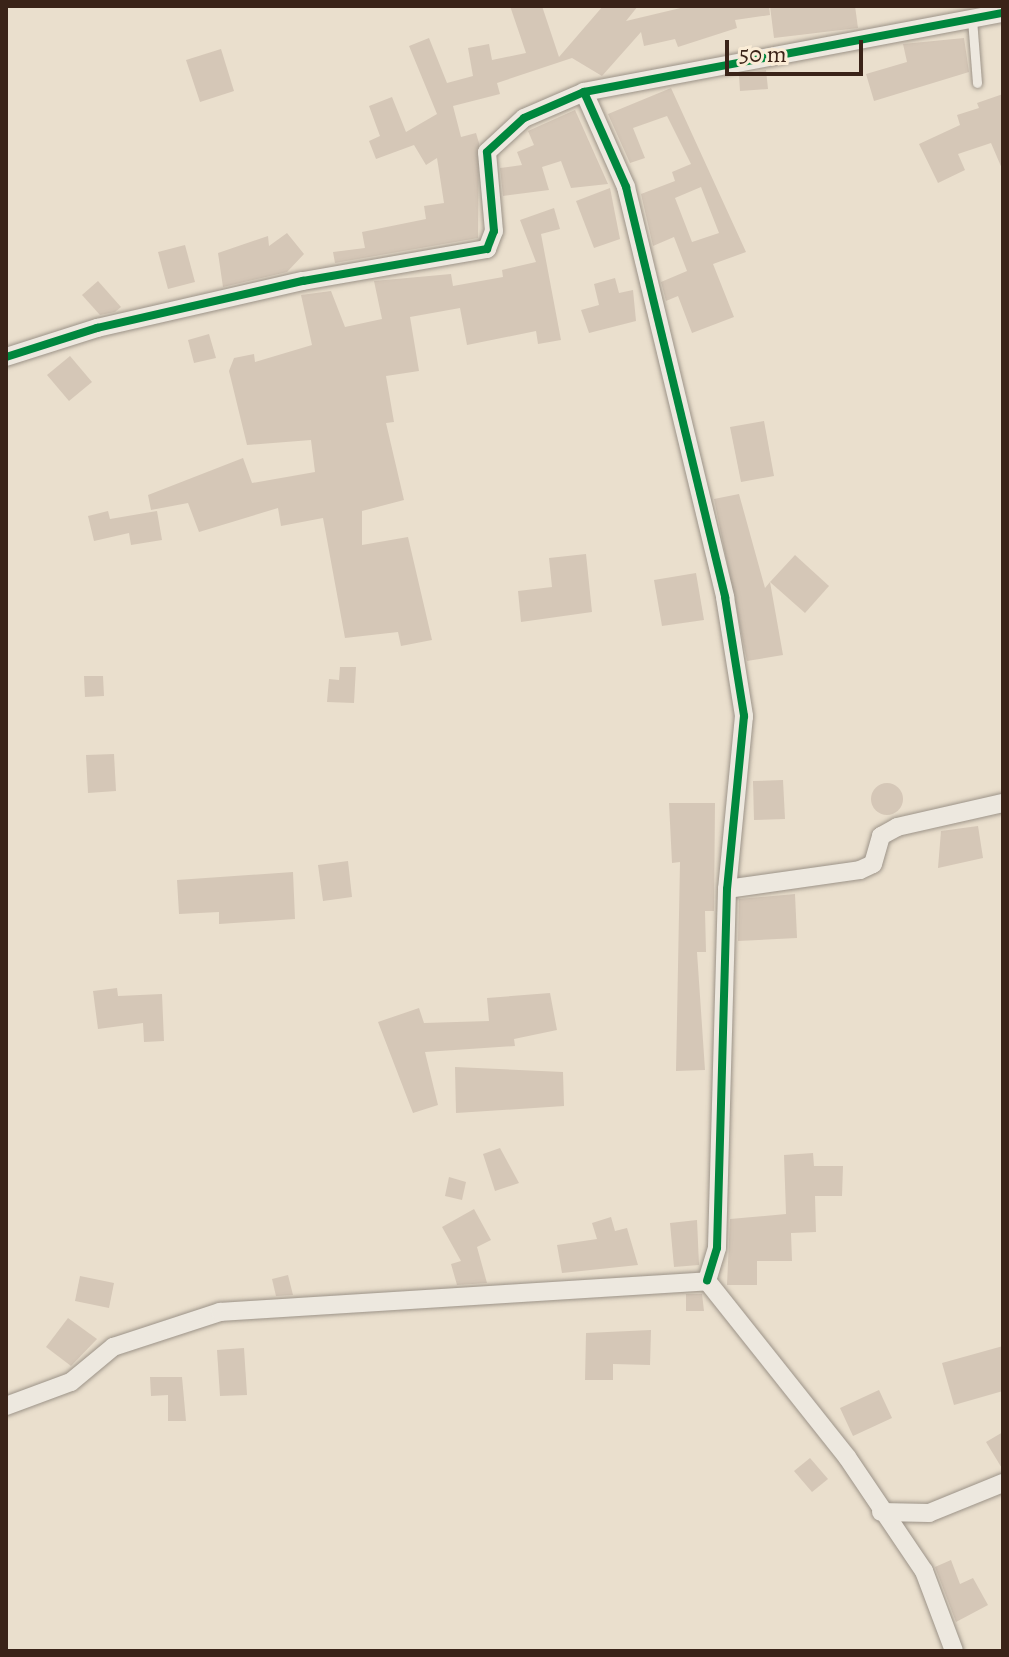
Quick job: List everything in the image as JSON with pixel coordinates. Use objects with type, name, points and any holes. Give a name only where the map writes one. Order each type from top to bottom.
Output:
[{"type":"street","points":[[6,357],[97,328],[303,281],[487,249],[494,231],[487,152],[524,118],[584,92],[972,16],[1003,13]]},
{"type":"street","points":[[584,92],[626,187],[725,597],[744,716],[727,889],[717,1248],[707,1281]]},
{"type":"street","points":[[727,889],[860,870],[873,864],[881,836],[897,827],[1003,803]]},
{"type":"street","points":[[6,1406],[71,1382],[113,1347],[220,1312],[707,1281]]},
{"type":"street","points":[[707,1281],[847,1457],[881,1512],[924,1571],[954,1651]]},
{"type":"street","points":[[881,1512],[929,1513],[1003,1483]]},
{"type":"lane","points":[[972,16],[977,83]]},
{"type":"building","points":[[510,6],[542,6],[559,57],[603,6],[638,6],[626,21],[689,6],[769,6],[770,15],[735,20],[737,28],[678,47],[675,39],[644,46],[641,32],[602,76],[572,58],[497,83],[500,94],[453,106],[461,137],[476,133],[479,143],[478,238],[335,263],[333,252],[365,248],[362,232],[426,219],[424,206],[444,203],[437,158],[426,165],[414,145],[376,159],[369,141],[380,136],[369,106],[392,97],[406,132],[437,114],[409,46],[429,38],[447,83],[473,76],[468,48],[489,44],[492,60],[526,53]]},
{"type":"building","points":[[770,6],[855,6],[858,28],[774,38]]},
{"type":"building","points":[[964,38],[969,72],[874,101],[866,74],[907,62],[903,44]]},
{"type":"building","points":[[221,49],[234,91],[200,102],[186,60]]},
{"type":"building","points":[[766,70],[768,89],[740,91],[739,75]]},
{"type":"building","points":[[671,88],[746,252],[713,264],[734,317],[692,333],[678,296],[666,301],[661,282],[687,271],[674,237],[653,246],[641,194],[675,181],[672,172],[691,164],[667,116],[633,128],[645,158],[630,163],[608,114]],"holes":[[[701,187],[719,233],[692,242],[675,198]]]},
{"type":"building","points":[[1003,94],[1003,171],[991,143],[958,154],[965,170],[938,183],[919,144],[960,125],[957,115],[979,108],[977,103]]},
{"type":"building","points":[[575,110],[608,184],[571,188],[561,161],[542,167],[549,190],[503,196],[500,168],[522,165],[517,152],[534,145],[528,131]]},
{"type":"building","points":[[610,188],[620,239],[594,248],[576,201]]},
{"type":"building","points":[[554,208],[560,229],[541,234],[561,340],[538,344],[536,331],[467,345],[460,308],[410,317],[419,371],[386,376],[394,422],[386,423],[404,500],[362,511],[362,545],[408,537],[432,640],[401,646],[398,632],[345,638],[323,518],[281,526],[278,508],[199,532],[188,503],[151,510],[148,495],[243,458],[252,483],[315,472],[311,440],[247,445],[229,371],[234,358],[254,354],[255,362],[312,345],[301,295],[331,291],[345,327],[382,319],[374,281],[451,274],[453,286],[503,277],[502,270],[536,262],[520,220]]},
{"type":"building","points":[[287,233],[304,254],[287,272],[223,287],[218,253],[268,236],[269,246]]},
{"type":"building","points":[[185,245],[195,282],[168,289],[158,252]]},
{"type":"building","points":[[615,278],[619,293],[633,290],[636,321],[589,333],[581,310],[599,305],[594,284]]},
{"type":"building","points":[[98,281],[121,307],[115,312],[100,315],[82,295]]},
{"type":"building","points":[[209,334],[216,358],[194,363],[188,340]]},
{"type":"building","points":[[70,356],[92,382],[69,401],[47,375]]},
{"type":"building","points":[[764,421],[774,476],[741,482],[730,427]]},
{"type":"building","points":[[739,494],[765,588],[770,582],[783,655],[747,661],[714,499]]},
{"type":"building","points":[[108,511],[110,519],[157,511],[162,540],[131,545],[129,533],[94,541],[88,516]]},
{"type":"building","points":[[586,554],[592,612],[521,622],[518,591],[552,587],[549,558]]},
{"type":"building","points":[[795,555],[829,586],[805,613],[770,582]]},
{"type":"building","points":[[696,573],[704,620],[662,626],[654,580]]},
{"type":"building","points":[[340,667],[356,667],[354,703],[327,702],[329,679],[339,680]]},
{"type":"building","points":[[84,676],[103,676],[104,696],[85,697]]},
{"type":"building","points":[[114,754],[116,791],[88,793],[86,755]]},
{"type":"building","points":[[783,780],[785,819],[754,820],[753,781]]},
{"type":"building","points":[[887,783],[899,787],[903,799],[899,811],[887,815],[875,811],[871,799],[875,787]]},
{"type":"building","points":[[669,803],[715,803],[714,911],[705,911],[706,952],[697,952],[705,1070],[676,1071],[680,862],[672,863]]},
{"type":"building","points":[[978,826],[983,858],[938,868],[941,831]]},
{"type":"building","points":[[348,861],[352,897],[323,901],[318,865]]},
{"type":"building","points":[[293,872],[295,919],[219,924],[219,912],[179,914],[177,880]]},
{"type":"building","points":[[795,894],[797,938],[738,941],[739,899]]},
{"type":"building","points":[[117,988],[118,996],[162,994],[164,1041],[144,1042],[143,1023],[98,1029],[93,991]]},
{"type":"building","points":[[550,993],[557,1030],[514,1039],[515,1046],[425,1052],[438,1105],[413,1113],[378,1022],[419,1008],[424,1023],[489,1021],[487,998]]},
{"type":"building","points":[[455,1067],[563,1072],[564,1106],[456,1113]]},
{"type":"building","points":[[500,1148],[519,1183],[495,1191],[483,1154]]},
{"type":"building","points":[[813,1153],[814,1166],[843,1166],[842,1196],[815,1196],[816,1232],[791,1233],[792,1261],[757,1261],[757,1285],[727,1285],[730,1219],[786,1214],[784,1155]]},
{"type":"building","points":[[449,1177],[466,1182],[462,1200],[445,1196]]},
{"type":"building","points":[[474,1209],[491,1240],[477,1247],[487,1283],[457,1285],[451,1264],[461,1261],[442,1227]]},
{"type":"building","points":[[611,1217],[615,1231],[627,1228],[638,1265],[562,1273],[557,1245],[597,1239],[592,1223]]},
{"type":"building","points":[[697,1220],[699,1265],[674,1267],[670,1223]]},
{"type":"building","points":[[288,1275],[293,1295],[276,1296],[272,1279]]},
{"type":"building","points":[[80,1276],[114,1283],[109,1308],[75,1301]]},
{"type":"building","points":[[686,1294],[702,1294],[704,1311],[686,1311]]},
{"type":"building","points":[[68,1318],[97,1339],[71,1366],[46,1347]]},
{"type":"building","points":[[651,1330],[650,1365],[613,1364],[613,1380],[585,1380],[586,1333]]},
{"type":"building","points":[[1003,1346],[1003,1391],[954,1405],[942,1363]]},
{"type":"building","points":[[244,1348],[247,1395],[220,1396],[217,1350]]},
{"type":"building","points":[[150,1377],[182,1377],[186,1421],[168,1421],[168,1395],[151,1396]]},
{"type":"building","points":[[879,1390],[892,1418],[853,1436],[840,1408]]},
{"type":"building","points":[[1003,1432],[1003,1470],[986,1442]]},
{"type":"building","points":[[810,1458],[828,1479],[812,1492],[794,1471]]},
{"type":"building","points":[[951,1560],[960,1584],[973,1578],[988,1605],[956,1622],[935,1567]]},
{"type":"cycle path","points":[[6,357],[97,328],[303,281],[487,249],[494,231],[487,152],[524,118],[584,92],[1003,13]]},
{"type":"cycle path","points":[[584,92],[626,187],[725,597],[744,716],[727,889],[717,1248],[707,1281]]}]
